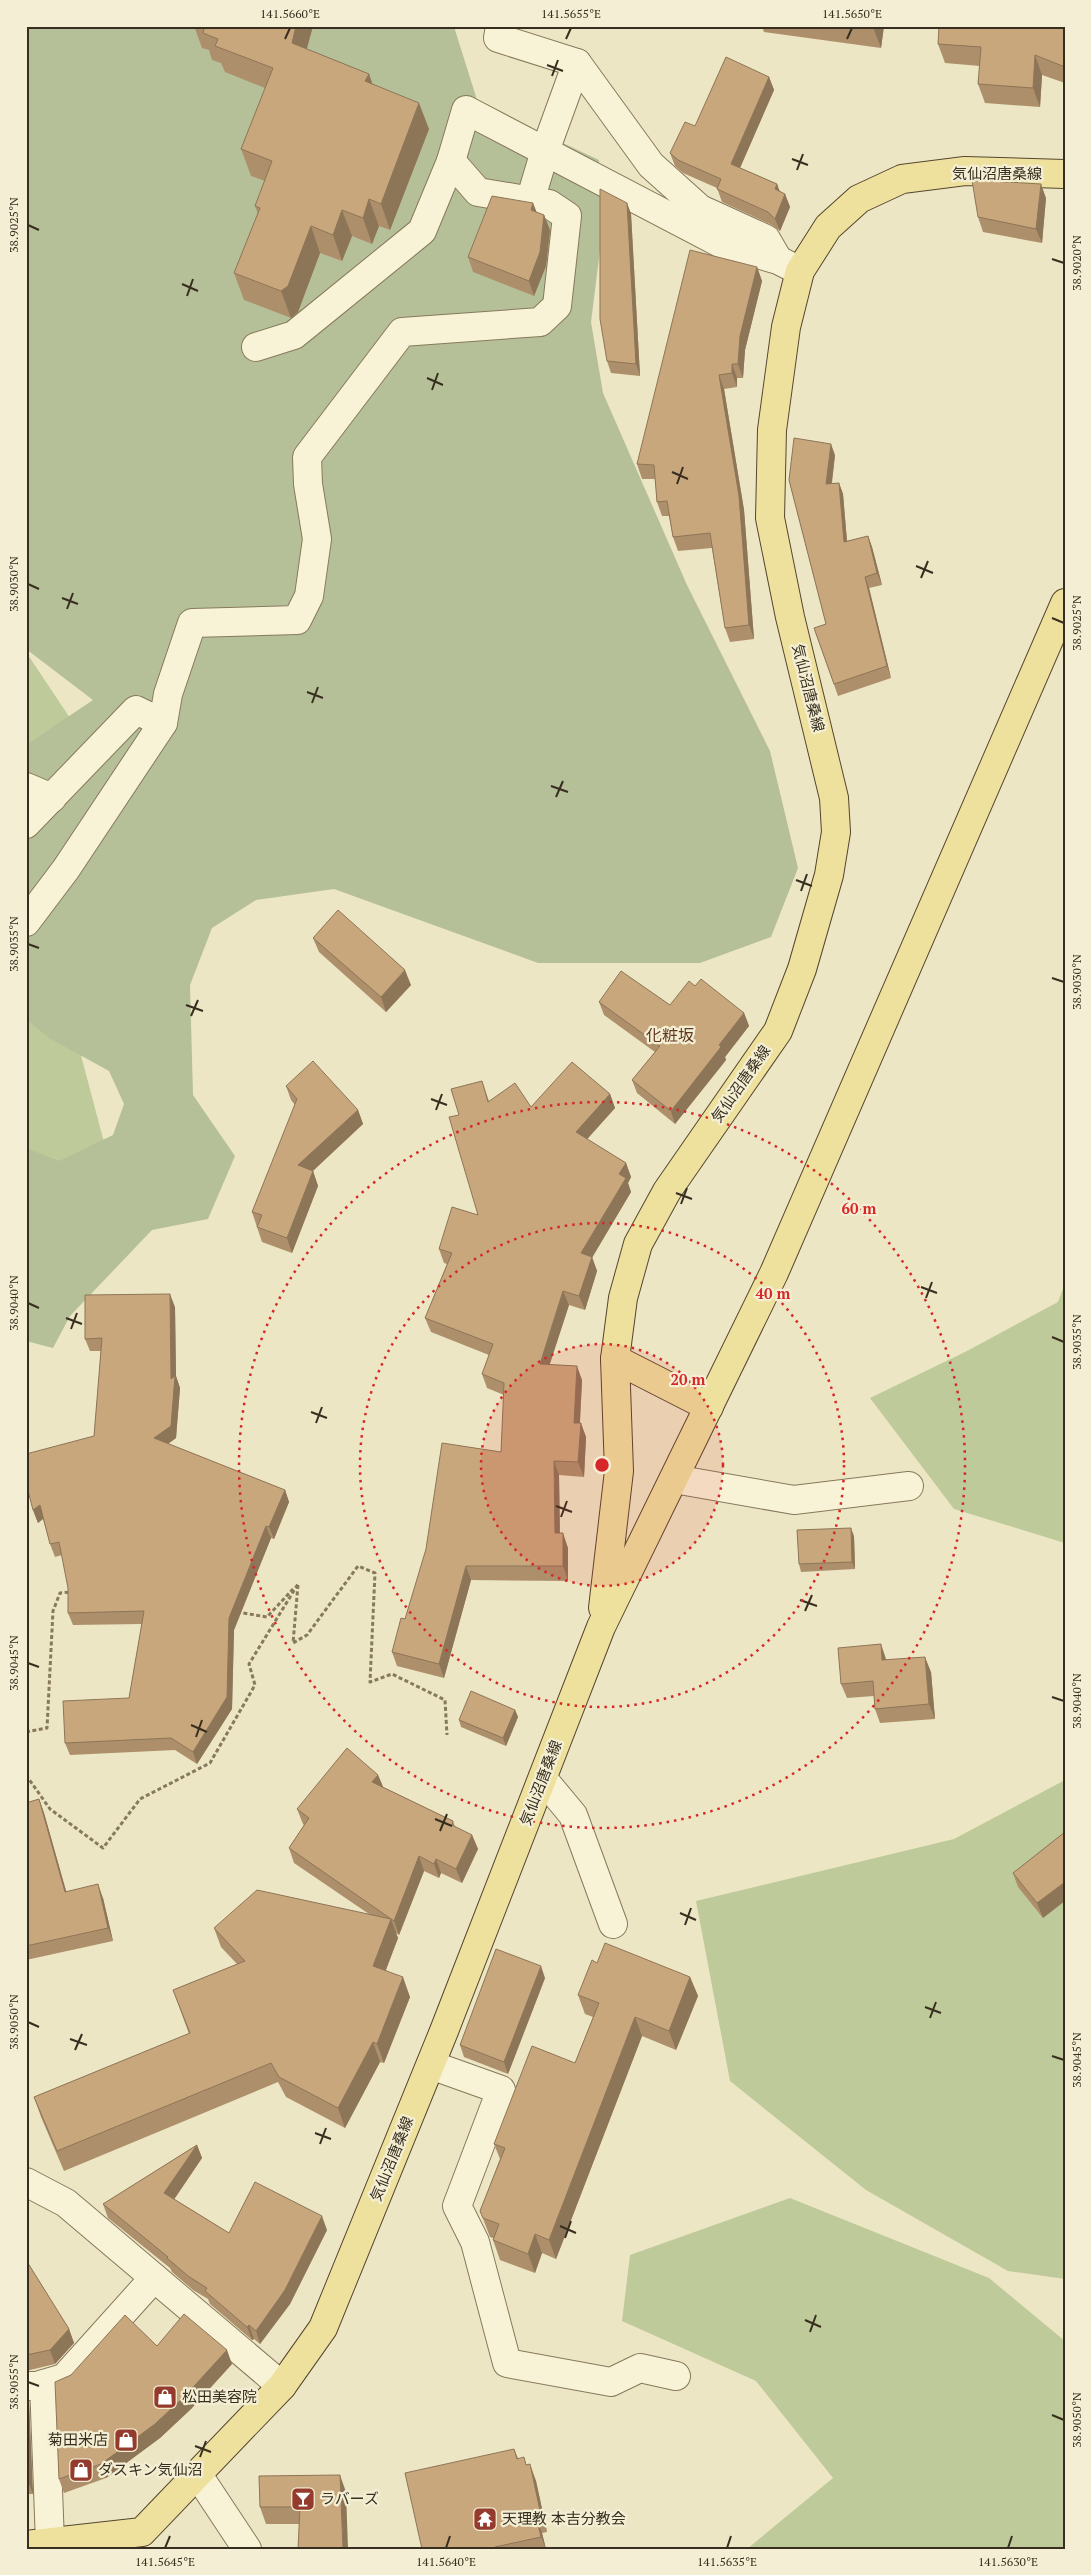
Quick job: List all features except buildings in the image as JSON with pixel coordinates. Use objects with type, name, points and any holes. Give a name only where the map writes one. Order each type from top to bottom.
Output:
[{"type":"main road","name":"気仙沼唐桑線","points":[[601,1627],[619,1471],[615,1359],[623,1298],[638,1244],[667,1191],[778,1031],[802,969],[829,875],[834,841],[834,798],[790,617],[770,518],[773,421],[786,327],[789,266],[859,198],[902,179],[965,171],[1065,174]]},
{"type":"main road","name":"気仙沼唐桑線","points":[[38,2544],[140,2540],[282,2386],[323,2328],[431,2065],[601,1627],[778,1264],[1065,603]]},
{"type":"main road","points":[[615,1359],[709,1407]]},
{"type":"street","points":[[500,26],[498,38],[577,63],[651,165],[700,210],[766,239],[789,266]]},
{"type":"street","points":[[530,201],[545,151],[577,63]]},
{"type":"street","points":[[256,347],[294,335],[422,231],[451,160],[466,110],[722,244],[789,266]]},
{"type":"street","points":[[26,922],[66,869],[163,723],[168,694],[192,623],[297,620],[309,596],[317,539],[308,484],[307,457],[402,332],[540,322],[557,306],[567,216],[549,204],[478,192],[451,160]]},
{"type":"street","points":[[26,824],[136,710],[163,723]]},
{"type":"street","points":[[26,787],[52,798]]},
{"type":"street","points":[[674,1479],[794,1500],[909,1486]]},
{"type":"street","points":[[543,1779],[573,1815],[613,1924]]},
{"type":"street","points":[[431,2065],[501,2090],[457,2206],[474,2242],[507,2363],[611,2382],[640,2368],[676,2376]]},
{"type":"street","points":[[26,2182],[66,2203],[282,2386]]},
{"type":"street","points":[[38,2544],[35,2385],[64,2378],[154,2278]]},
{"type":"street","points":[[198,2475],[247,2549]]},
{"type":"path","points":[[298,1584],[293,1643],[307,1635],[358,1566],[375,1572],[370,1682],[392,1674],[445,1700],[447,1735]]},
{"type":"path","points":[[228,1611],[267,1617],[298,1584]]},
{"type":"path","points":[[26,1775],[50,1810],[103,1848],[140,1799],[210,1763],[255,1685],[249,1664],[298,1584]]},
{"type":"path","points":[[26,1732],[47,1728],[53,1611],[60,1592],[79,1591]]},
{"type":"green space","points":[[26,26],[456,26],[455,30],[478,103],[599,160],[602,234],[591,322],[603,393],[687,585],[770,751],[798,868],[771,937],[700,963],[538,963],[334,889],[256,900],[212,928],[190,985],[193,1095],[235,1156],[208,1219],[152,1230],[70,1316],[53,1348],[26,1341],[26,1148],[59,1161],[113,1135],[124,1104],[109,1071],[49,1038],[26,1019],[26,745],[93,700],[26,649]]},
{"type":"green space","points":[[26,652],[152,841],[55,957],[110,1165],[26,1200]]},
{"type":"green space","points":[[1065,1283],[1065,1543],[954,1509],[870,1398],[967,1351],[1058,1302]]},
{"type":"green space","points":[[1065,1780],[1065,2279],[1008,2271],[866,2190],[730,2081],[696,1901],[954,1839]]},
{"type":"green space","points":[[790,2198],[989,2278],[1065,2341],[1065,2549],[747,2549],[833,2478],[756,2381],[622,2321],[630,2255]]},
{"type":"place","name":"松田美容院","points":[[165,2397]]},
{"type":"place","name":"菊田米店","points":[[126,2440]]},
{"type":"place","name":"ダスキン気仙沼","points":[[81,2470]]},
{"type":"place","name":"ラバーズ","points":[[303,2499]]},
{"type":"place","name":"天理教 本吉分教会","points":[[485,2519]]},
{"type":"district","name":"化粧坂","points":[[670,1035]]}]
